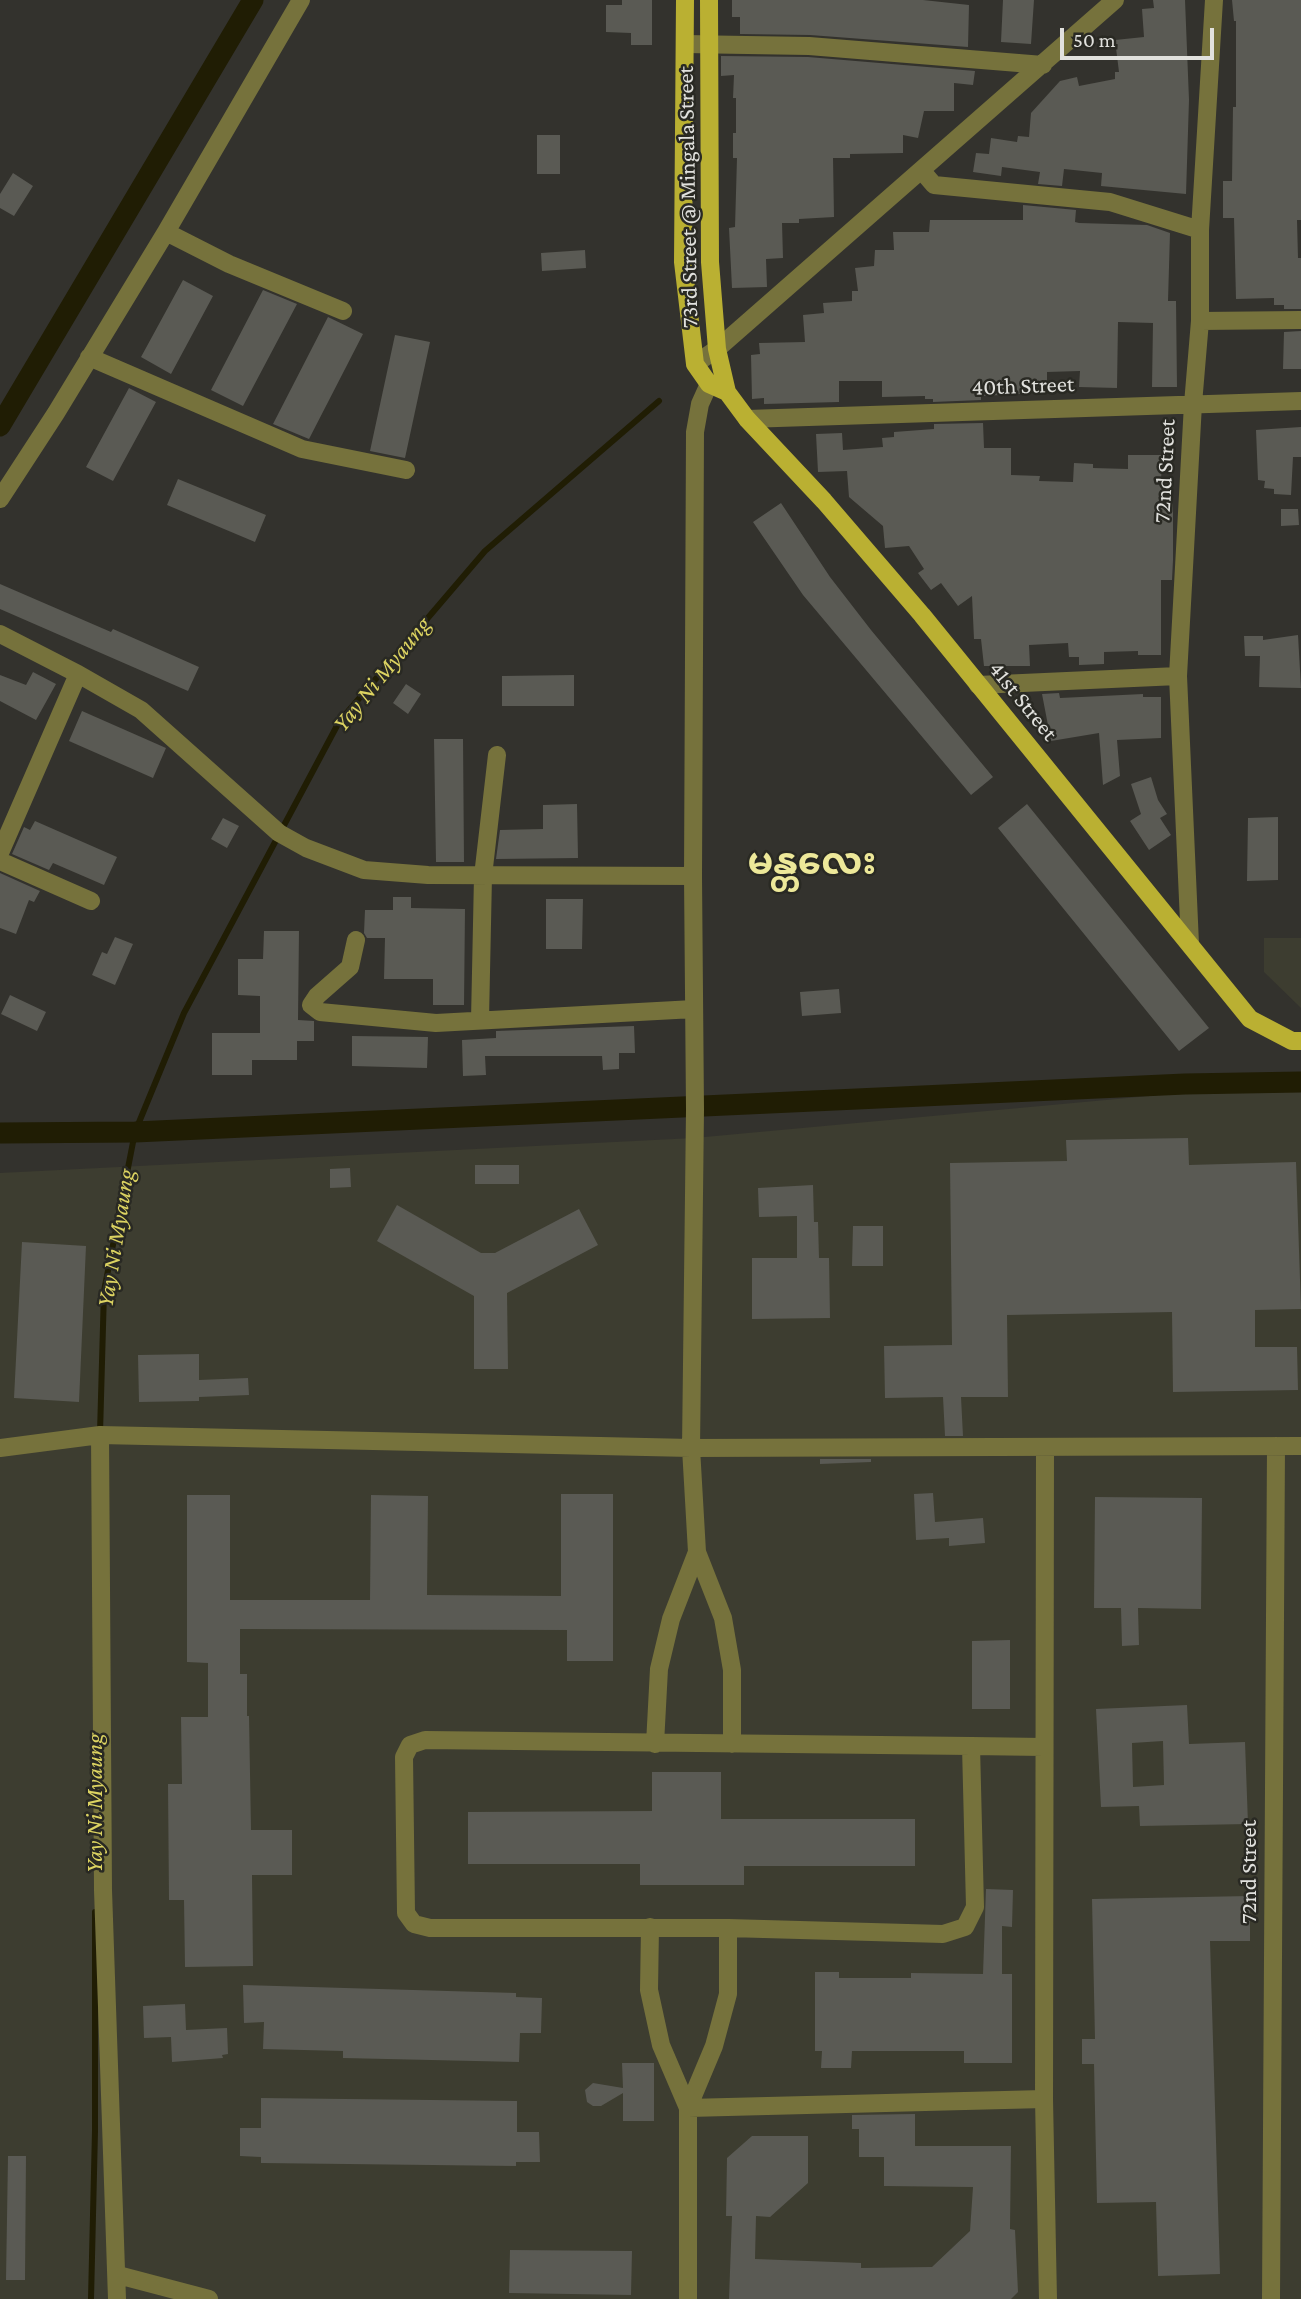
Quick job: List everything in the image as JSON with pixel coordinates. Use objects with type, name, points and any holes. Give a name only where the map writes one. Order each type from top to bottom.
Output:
[{"type":"main road","name":"73rd Street @ Mingala Street","points":[[685,0],[683,262],[695,364],[709,384]]},
{"type":"main road","name":"73rd Street @ Mingala Street","points":[[709,0],[709,262],[717,349],[727,392]]},
{"type":"main road","points":[[684,120],[709,118]]},
{"type":"main road","points":[[683,262],[709,262]]},
{"type":"main road","name":"41st Street","points":[[709,384],[727,392],[747,419],[824,501],[1250,1019],[1292,1041],[1301,1041]]},
{"type":"street","points":[[0,499],[166,232],[301,0]]},
{"type":"street","points":[[695,364],[717,349],[1115,0]]},
{"type":"street","name":"72nd Street","points":[[1191,944],[1178,676],[1200,321],[1200,230],[1214,0]]},
{"type":"street","points":[[685,44],[809,46],[1043,65]]},
{"type":"street","points":[[922,171],[934,185],[1110,202],[1200,230]]},
{"type":"street","points":[[166,232],[229,264],[343,311]]},
{"type":"street","points":[[1200,321],[1301,320]]},
{"type":"street","points":[[89,357],[302,449],[405,470]]},
{"type":"street","points":[[709,384],[700,404],[695,432],[695,1102],[691,1448],[697,1552],[723,1618],[732,1670],[732,1744]]},
{"type":"street","name":"40th Street","points":[[747,419],[1301,401]]},
{"type":"street","points":[[0,634],[141,710],[279,832],[306,848],[364,870],[428,875],[693,876]]},
{"type":"street","points":[[0,853],[78,674]]},
{"type":"street","points":[[978,685],[1178,676]]},
{"type":"street","points":[[480,1020],[483,876],[497,755]]},
{"type":"street","points":[[0,861],[91,901]]},
{"type":"street","points":[[356,940],[349,967],[317,996],[311,1005],[320,1012],[436,1023],[694,1009]]},
{"type":"street","points":[[100,1435],[103,1890],[117,2299]]},
{"type":"street","points":[[0,1448],[100,1435],[691,1448],[1301,1446]]},
{"type":"street","name":"72nd Street","points":[[1271,2299],[1276,1446]]},
{"type":"street","points":[[1045,1447],[1044,2099],[1048,2299]]},
{"type":"street","points":[[655,1744],[659,1669],[671,1619],[697,1552]]},
{"type":"street","points":[[971,1746],[975,1907],[965,1927],[943,1934],[650,1927],[430,1928],[414,1924],[405,1913],[404,1757],[410,1745],[425,1740],[655,1744],[732,1744],[971,1746],[1044,1747]]},
{"type":"street","points":[[650,1927],[649,1990],[661,2045],[688,2108]]},
{"type":"street","points":[[688,2299],[688,2108],[714,2046],[728,1994],[728,1928]]},
{"type":"street","points":[[688,2108],[1044,2099]]},
{"type":"street","points":[[117,2274],[209,2299]]},
{"type":"shaded area","points":[[1264,938],[1301,938],[1301,1008],[1264,972]]},
{"type":"shaded area","points":[[1301,1082],[1301,2299],[0,2299],[0,1173],[694,1138]]},
{"type":"building","points":[[622,0],[652,0],[652,45],[631,45],[631,33],[606,32],[606,5],[622,5]]},
{"type":"building","points":[[732,0],[923,0],[969,5],[968,47],[810,35],[740,34],[740,17],[732,17]]},
{"type":"building","points":[[1003,0],[1034,0],[1031,44],[1001,42]]},
{"type":"building","points":[[1153,0],[1185,0],[1189,100],[1186,194],[1101,186],[1102,173],[1064,169],[1062,186],[1038,184],[1040,172],[1002,167],[1001,176],[973,172],[976,153],[989,154],[991,138],[1017,142],[1018,136],[1029,137],[1031,113],[1060,81],[1077,77],[1079,86],[1115,79],[1115,72],[1119,72],[1115,40],[1144,37],[1142,9],[1154,8]]},
{"type":"building","points":[[1232,0],[1301,0],[1301,220],[1297,220],[1298,258],[1301,258],[1301,309],[1284,309],[1284,305],[1274,305],[1274,298],[1236,299],[1234,218],[1223,218],[1223,181],[1232,181],[1233,107],[1236,107],[1236,21]]},
{"type":"building","points":[[721,56],[808,57],[975,71],[973,85],[954,83],[954,111],[924,111],[918,138],[903,135],[903,153],[850,154],[850,158],[833,158],[834,217],[782,223],[783,258],[766,259],[767,287],[732,288],[729,228],[735,227],[737,158],[733,158],[733,133],[736,133],[736,98],[733,98],[734,75],[721,76]]},
{"type":"building","points":[[537,135],[560,135],[560,174],[537,174]]},
{"type":"building","points":[[13,173],[33,186],[14,216],[0,208],[0,194]]},
{"type":"building","points":[[1023,205],[1076,210],[1075,222],[1079,223],[1147,225],[1170,233],[1168,301],[1176,301],[1177,387],[1152,387],[1153,323],[1118,322],[1117,388],[1079,387],[1080,371],[1047,372],[1047,383],[1037,383],[1037,388],[1020,388],[1020,394],[981,396],[981,400],[933,402],[933,399],[925,399],[925,396],[882,397],[882,381],[839,381],[839,402],[764,404],[764,398],[752,399],[751,355],[760,354],[759,343],[805,342],[803,315],[824,313],[823,303],[852,301],[852,291],[858,291],[855,268],[874,266],[875,250],[894,250],[893,232],[929,232],[930,220],[1023,220]]},
{"type":"building","points":[[585,250],[586,268],[542,271],[541,253]]},
{"type":"building","points":[[183,280],[213,296],[171,374],[141,357]]},
{"type":"building","points":[[263,290],[297,304],[243,406],[211,390]]},
{"type":"building","points":[[328,317],[363,334],[309,439],[273,424]]},
{"type":"building","points":[[1301,331],[1301,369],[1283,369],[1284,332]]},
{"type":"building","points":[[395,335],[430,342],[405,458],[370,451]]},
{"type":"building","points":[[129,388],[156,402],[113,481],[86,467]]},
{"type":"building","points":[[983,423],[984,448],[1011,448],[1011,475],[1040,476],[1039,481],[1073,482],[1074,463],[1093,464],[1093,468],[1128,469],[1128,455],[1162,455],[1161,483],[1173,483],[1173,560],[1172,580],[1161,580],[1161,655],[1138,655],[1138,651],[1104,652],[1104,664],[1079,665],[1079,657],[1069,657],[1068,643],[1029,645],[1030,666],[984,666],[981,639],[974,639],[972,596],[958,606],[941,583],[931,590],[918,573],[924,569],[909,546],[885,548],[883,526],[849,497],[847,471],[818,472],[816,434],[842,433],[843,450],[883,447],[882,438],[894,437],[894,432],[934,429],[934,424]]},
{"type":"building","points":[[1301,427],[1301,457],[1293,457],[1291,495],[1274,494],[1274,489],[1264,488],[1265,481],[1258,480],[1256,430]]},
{"type":"building","points":[[178,479],[266,515],[255,542],[167,505]]},
{"type":"building","points":[[781,503],[830,577],[871,630],[993,777],[971,795],[803,595],[753,522]]},
{"type":"building","points":[[1281,509],[1298,509],[1299,525],[1281,526]]},
{"type":"building","points":[[0,584],[199,667],[188,691],[0,609]]},
{"type":"building","points":[[1298,635],[1301,688],[1259,687],[1260,656],[1245,656],[1244,636],[1263,636],[1263,640]]},
{"type":"building","points":[[33,672],[56,684],[36,720],[0,701],[0,675],[26,685]]},
{"type":"building","points":[[574,675],[574,706],[502,706],[502,676]]},
{"type":"building","points":[[406,684],[421,694],[408,714],[393,703]]},
{"type":"building","points":[[1059,693],[1060,698],[1143,694],[1143,697],[1161,697],[1161,738],[1117,740],[1120,776],[1103,785],[1099,733],[1051,741],[1042,694]]},
{"type":"building","points":[[82,711],[166,748],[153,778],[69,741]]},
{"type":"building","points":[[434,739],[463,739],[464,862],[436,862]]},
{"type":"building","points":[[1151,777],[1158,800],[1167,814],[1160,818],[1171,835],[1149,850],[1130,821],[1141,814],[1131,784]]},
{"type":"building","points":[[577,804],[578,858],[496,859],[500,830],[543,829],[543,805]]},
{"type":"building","points":[[1027,804],[1209,1028],[1179,1051],[998,828]]},
{"type":"building","points":[[1278,817],[1278,880],[1247,881],[1248,818]]},
{"type":"building","points":[[223,818],[239,826],[227,848],[211,839]]},
{"type":"building","points":[[35,821],[117,857],[104,885],[53,863],[49,870],[12,854],[24,827],[30,830]]},
{"type":"building","points":[[0,873],[40,891],[34,902],[29,900],[16,934],[0,928]]},
{"type":"building","points":[[393,897],[411,897],[411,908],[465,909],[464,1005],[433,1005],[433,979],[384,979],[385,938],[367,938],[364,933],[365,910],[393,910]]},
{"type":"building","points":[[546,899],[583,899],[582,949],[546,949]]},
{"type":"building","points":[[264,931],[299,931],[298,1020],[314,1021],[314,1041],[297,1041],[297,1060],[252,1060],[252,1075],[212,1075],[212,1033],[260,1033],[260,996],[238,995],[238,959],[263,959]]},
{"type":"building","points":[[115,937],[133,944],[115,985],[92,975],[102,952],[107,954]]},
{"type":"building","points":[[839,989],[841,1013],[802,1016],[800,992]]},
{"type":"building","points":[[10,995],[46,1012],[37,1031],[1,1014]]},
{"type":"building","points":[[634,1026],[635,1053],[619,1053],[619,1069],[603,1070],[602,1056],[485,1056],[486,1075],[463,1076],[462,1040],[496,1038],[496,1031]]},
{"type":"building","points":[[352,1036],[428,1037],[427,1068],[352,1066]]},
{"type":"building","points":[[1188,1138],[1189,1165],[1296,1162],[1301,1309],[1255,1310],[1255,1347],[1297,1347],[1298,1390],[1173,1392],[1172,1312],[1007,1315],[1008,1397],[961,1397],[963,1436],[945,1436],[943,1397],[885,1398],[884,1346],[952,1345],[950,1163],[1067,1161],[1066,1140]]},
{"type":"building","points":[[475,1165],[519,1165],[519,1184],[475,1184]]},
{"type":"building","points":[[350,1168],[351,1187],[330,1188],[330,1169]]},
{"type":"building","points":[[813,1185],[819,1258],[829,1258],[830,1318],[752,1319],[752,1258],[797,1258],[797,1216],[759,1217],[758,1188]]},
{"type":"building","points":[[397,1205],[481,1253],[495,1253],[579,1209],[598,1245],[507,1293],[508,1369],[474,1369],[474,1296],[377,1241]]},
{"type":"building","points":[[853,1226],[883,1226],[883,1266],[852,1266]]},
{"type":"building","points":[[22,1242],[86,1246],[79,1402],[14,1398]]},
{"type":"building","points":[[199,1354],[199,1380],[248,1378],[249,1395],[199,1397],[199,1401],[139,1402],[138,1355]]},
{"type":"building","points":[[820,1459],[871,1459],[871,1462],[820,1464]]},
{"type":"building","points":[[933,1493],[935,1522],[983,1518],[985,1543],[949,1546],[949,1538],[916,1540],[914,1494]]},
{"type":"building","points":[[561,1494],[613,1494],[613,1661],[567,1661],[567,1630],[240,1629],[240,1674],[247,1674],[251,1830],[292,1830],[292,1875],[252,1875],[253,1966],[185,1967],[184,1900],[169,1900],[168,1784],[182,1784],[181,1717],[208,1717],[208,1663],[187,1662],[187,1495],[230,1495],[230,1600],[370,1600],[371,1495],[428,1496],[427,1595],[561,1596]]},
{"type":"building","points":[[1095,1497],[1202,1498],[1201,1609],[1138,1608],[1139,1645],[1122,1646],[1121,1608],[1094,1608]]},
{"type":"building","points":[[1010,1640],[1010,1709],[972,1709],[972,1641]]},
{"type":"building","points":[[1187,1705],[1189,1744],[1245,1742],[1248,1824],[1140,1826],[1139,1806],[1101,1807],[1096,1709]],"holes":[[[1163,1741],[1164,1785],[1133,1787],[1132,1743]]]},
{"type":"building","points":[[652,1772],[721,1772],[721,1819],[915,1819],[915,1866],[744,1866],[744,1885],[640,1885],[640,1864],[468,1864],[468,1812],[652,1811]]},
{"type":"building","points":[[986,1889],[1013,1890],[1012,1927],[1002,1926],[1002,1974],[1012,1974],[1012,2063],[964,2063],[964,2051],[852,2051],[851,2068],[821,2068],[822,2051],[815,2051],[815,1972],[839,1972],[839,1978],[911,1978],[911,1973],[983,1974]]},
{"type":"building","points":[[1250,1896],[1250,1941],[1210,1941],[1220,2274],[1158,2276],[1156,2202],[1097,2203],[1094,2064],[1082,2064],[1082,2039],[1095,2039],[1092,1899]]},
{"type":"building","points":[[243,1985],[516,1993],[516,1997],[542,1998],[541,2033],[520,2033],[519,2062],[343,2058],[343,2051],[263,2049],[264,2022],[244,2023]]},
{"type":"building","points":[[185,2004],[186,2030],[227,2028],[228,2054],[222,2055],[223,2058],[172,2062],[171,2037],[144,2038],[143,2006]]},
{"type":"building","points":[[622,2063],[654,2063],[654,2121],[623,2121],[623,2093],[601,2106],[593,2106],[587,2102],[585,2090],[593,2083],[623,2088]]},
{"type":"building","points":[[261,2098],[517,2101],[517,2132],[539,2132],[540,2162],[516,2162],[516,2166],[261,2163],[261,2157],[240,2156],[240,2128],[261,2128]]},
{"type":"building","points":[[915,2114],[915,2146],[1011,2146],[1010,2229],[1015,2230],[1018,2292],[1011,2299],[729,2299],[732,2216],[726,2216],[727,2158],[752,2136],[808,2136],[808,2183],[770,2217],[756,2216],[755,2259],[861,2263],[861,2268],[932,2267],[970,2231],[973,2187],[884,2186],[884,2157],[859,2157],[859,2129],[852,2129],[852,2115]]},
{"type":"building","points":[[8,2156],[26,2156],[25,2280],[6,2280]]},
{"type":"building","points":[[510,2250],[632,2251],[631,2295],[509,2293]]},
{"type":"waterway","points":[[0,426],[253,0]]},
{"type":"waterway","name":"Yay Ni Myaung","points":[[100,1433],[104,1291],[135,1132],[184,1013],[339,722],[485,551],[659,401]]},
{"type":"waterway","points":[[0,1133],[135,1132],[1185,1084],[1301,1082]]},
{"type":"waterway","name":"Yay Ni Myaung","points":[[91,2299],[95,2131],[95,1912]]},
{"type":"district","name":"မန္တလေး","points":[[812,863]]}]
